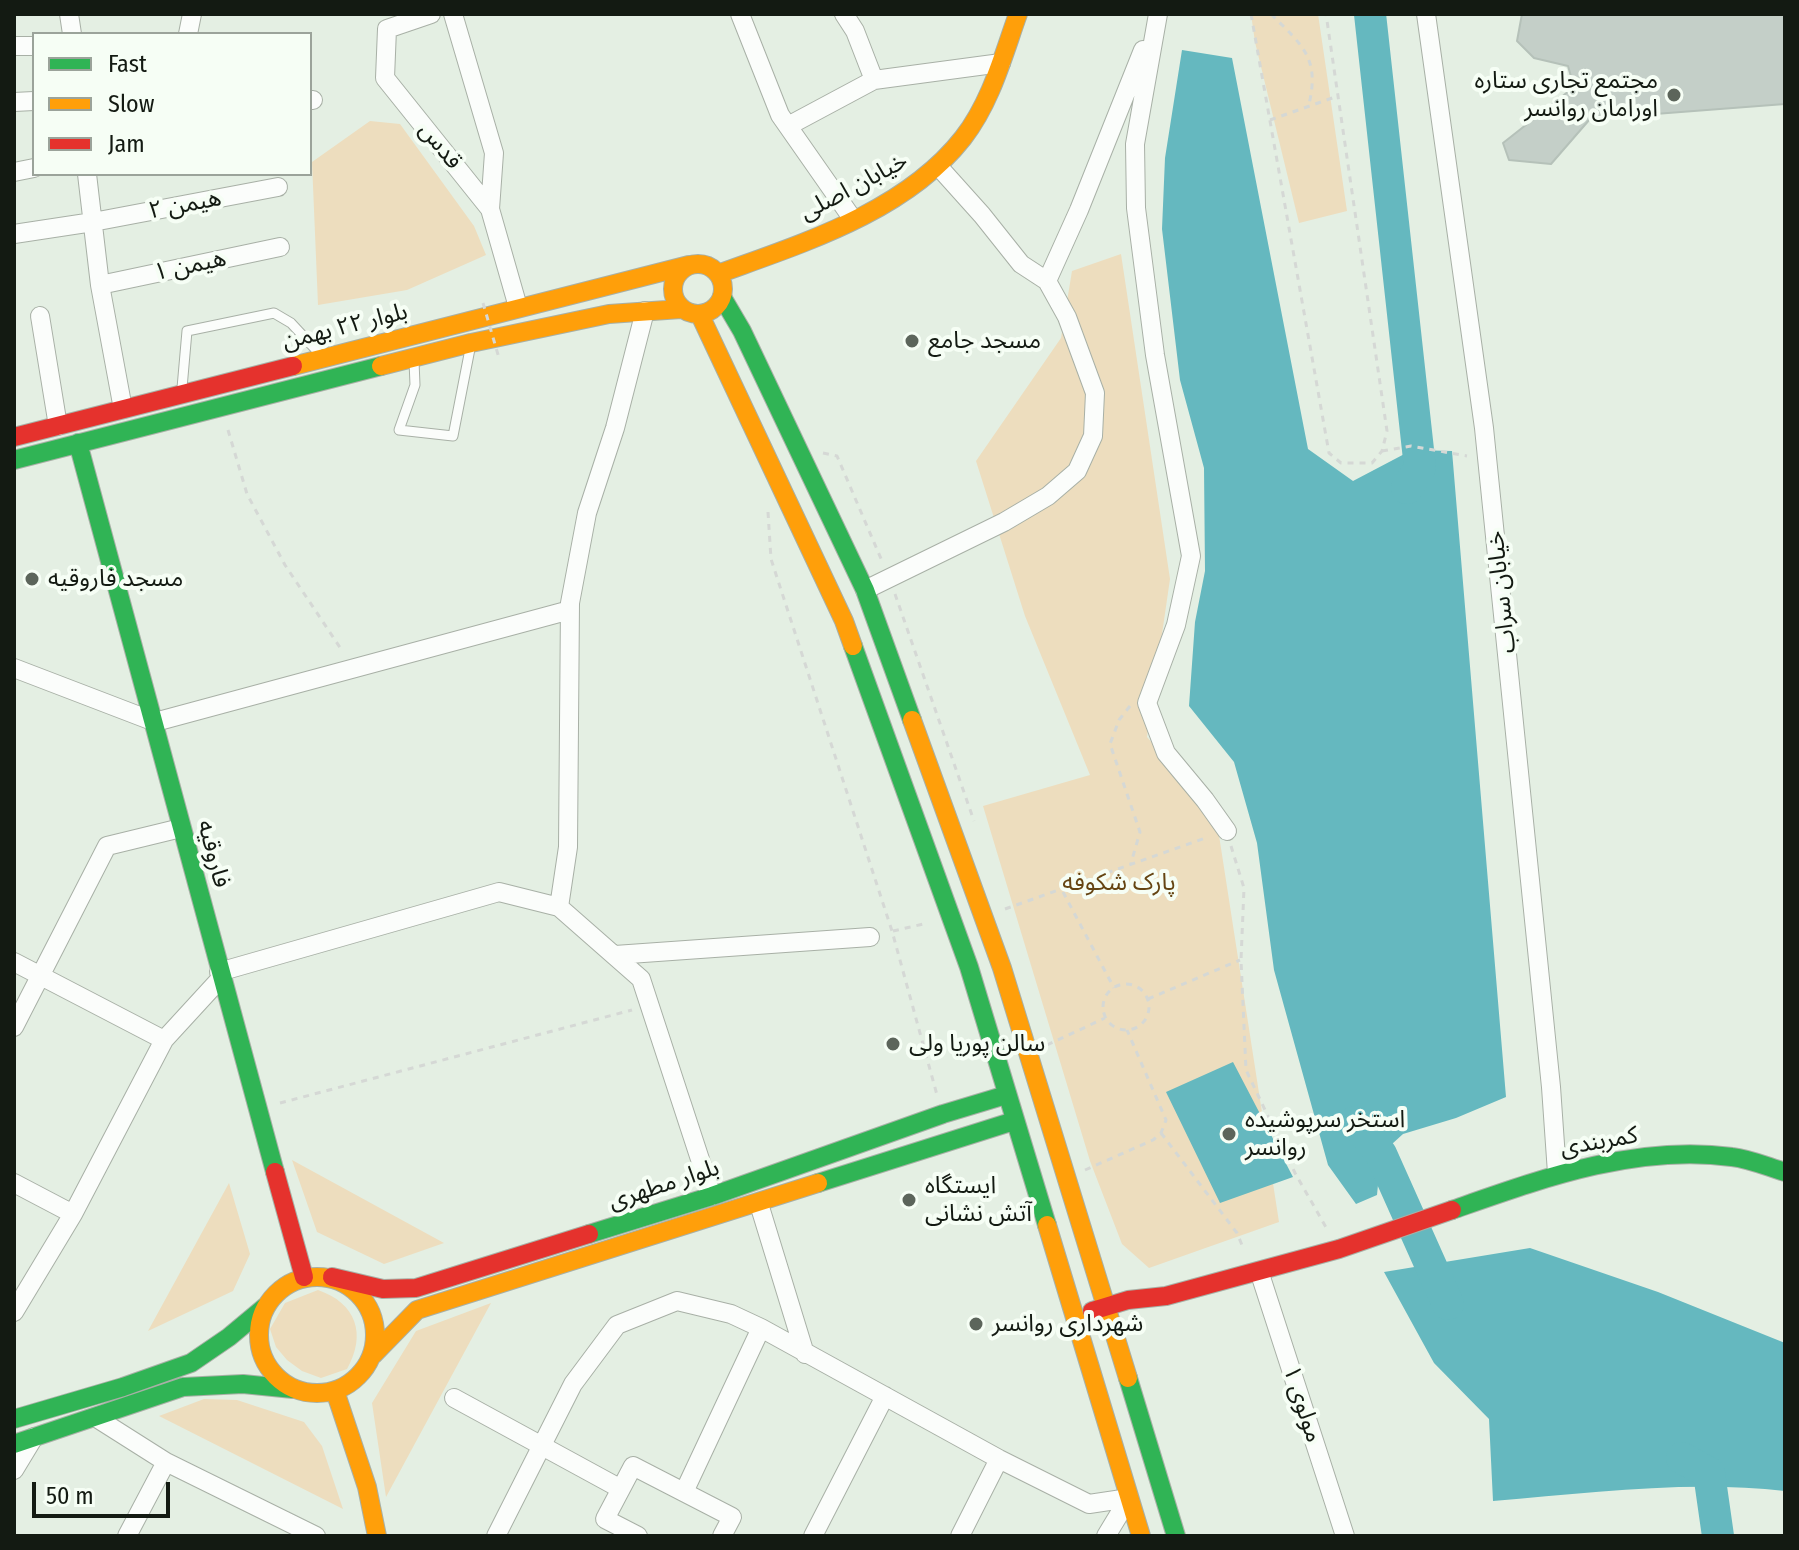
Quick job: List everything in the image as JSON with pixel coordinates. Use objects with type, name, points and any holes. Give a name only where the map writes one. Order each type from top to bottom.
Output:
[{"type":"main road","name":"خیابان اصلی","points":[[718,274],[794,246],[899,195],[938,166],[964,137],[984,103],[1018,14]]},
{"type":"main road","points":[[705,264],[718,274],[722,297],[713,309],[700,315],[681,309],[674,297],[673,283],[681,270],[689,265],[705,264]]},
{"type":"main road","name":"بلوار ۲۲ بهمن","points":[[14,437],[689,265]]},
{"type":"main road","points":[[722,297],[742,331],[865,590],[976,895],[1029,1053],[1176,1536]]},
{"type":"main road","name":"بلوار ۲۲ بهمن","points":[[14,460],[471,343],[609,314],[681,309]]},
{"type":"main road","points":[[700,315],[844,621],[949,911],[969,967],[1141,1536]]},
{"type":"main road","name":"فاروقیه","points":[[78,443],[304,1277]]},
{"type":"main road","points":[[949,911],[976,895]]},
{"type":"main road","name":"بلوار مطهری","points":[[332,1277],[383,1289],[416,1288],[712,1196],[943,1114],[1006,1095]]},
{"type":"main road","name":"بلوار مطهری","points":[[373,1355],[417,1310],[1014,1121]]},
{"type":"main road","name":"کمربندی","points":[[1073,1316],[1128,1300],[1166,1296],[1347,1246],[1557,1173],[1628,1159],[1678,1155],[1733,1157],[1785,1172]]},
{"type":"main road","points":[[14,1419],[191,1363],[229,1337],[265,1307],[281,1288],[304,1277],[332,1277],[354,1288],[369,1307],[376,1330],[373,1355],[358,1377],[335,1391],[315,1394],[243,1384],[183,1387],[14,1444]]},
{"type":"main road","points":[[265,1307],[259,1326],[259,1345],[266,1364],[295,1389]]},
{"type":"main road","points":[[335,1391],[367,1487],[377,1536]]},
{"type":"street","name":"قدس","points":[[431,14],[387,29],[385,78],[490,209],[518,307]]},
{"type":"street","points":[[453,14],[494,153],[490,209]]},
{"type":"street","points":[[740,14],[780,115],[852,218]]},
{"type":"street","points":[[844,14],[855,31],[874,80]]},
{"type":"street","points":[[1047,281],[1158,14]]},
{"type":"street","points":[[1158,14],[1135,144],[1136,208],[1155,355],[1191,556],[1176,625],[1147,703],[1166,753],[1227,831]]},
{"type":"street","name":"خیابان سراب","points":[[1426,14],[1484,428],[1545,1023],[1557,1173]]},
{"type":"street","points":[[788,126],[874,80],[1001,63]]},
{"type":"street","points":[[865,590],[1004,522],[1048,496],[1077,471],[1093,436],[1095,393],[1067,317],[1047,281],[1021,264],[938,166]]},
{"type":"street","points":[[87,176],[100,285],[123,409]]},
{"type":"street","name":"هیمن ۲","points":[[14,234],[278,187]]},
{"type":"street","name":"هیمن ۱","points":[[100,285],[280,247]]},
{"type":"street","points":[[559,907],[568,847],[570,610],[587,513],[615,428],[645,311]]},
{"type":"street","points":[[40,316],[58,426]]},
{"type":"street","points":[[14,668],[155,722],[570,610]]},
{"type":"street","points":[[14,1027],[107,846],[181,828]]},
{"type":"street","points":[[14,1312],[73,1214],[164,1040],[220,975],[499,892],[559,907],[641,979],[712,1196]]},
{"type":"street","points":[[615,955],[870,937]]},
{"type":"street","points":[[14,962],[164,1040]]},
{"type":"street","points":[[14,1183],[73,1214]]},
{"type":"street","points":[[759,1204],[805,1354]]},
{"type":"street","name":"مولوی ۱","points":[[1255,1272],[1345,1536]]},
{"type":"street","points":[[496,1536],[573,1384],[617,1325],[677,1301],[731,1314],[761,1328],[999,1459],[1089,1504],[1129,1498]]},
{"type":"street","points":[[684,1492],[761,1328]]},
{"type":"street","points":[[813,1536],[885,1396]]},
{"type":"street","points":[[454,1398],[621,1489]]},
{"type":"street","points":[[95,1417],[280,1528],[316,1536]]},
{"type":"street","points":[[14,1470],[34,1437]]},
{"type":"street","points":[[960,1536],[999,1459]]},
{"type":"street","points":[[127,1536],[166,1462]]},
{"type":"street","points":[[638,1536],[605,1519],[633,1466],[732,1517],[722,1536]]},
{"type":"street","points":[[1106,1536],[1129,1498]]},
{"type":"lane","points":[[181,394],[187,331],[274,313],[291,323],[323,357]]},
{"type":"lane","points":[[414,358],[415,385],[399,430],[453,436],[471,343]]},
{"type":"path","points":[[1251,14],[1329,453],[1341,463],[1372,463],[1382,451],[1387,431],[1326,14]]},
{"type":"path","points":[[1271,14],[1307,51],[1313,67],[1309,104]]},
{"type":"path","points":[[1270,120],[1338,96]]},
{"type":"path","points":[[483,303],[499,358]]},
{"type":"path","points":[[221,407],[247,494],[285,565],[354,669]]},
{"type":"path","points":[[1382,451],[1411,446],[1464,454]]},
{"type":"path","points":[[768,510],[771,559],[892,931],[943,1114]]},
{"type":"path","points":[[1131,863],[1140,832],[1110,744],[1119,720],[1132,704],[1147,703]]},
{"type":"path","points":[[1005,909],[1227,831],[1244,888],[1241,960],[1246,1070],[1295,1173],[1347,1246]]},
{"type":"path","points":[[1062,891],[1114,988]]},
{"type":"path","points":[[870,937],[949,911]]},
{"type":"path","points":[[1148,999],[1241,960]]},
{"type":"path","points":[[1130,984],[1148,999],[1148,1016],[1135,1028],[1127,1030],[1111,1025],[1106,1018],[1103,1012],[1105,998],[1114,988],[1130,984]]},
{"type":"path","points":[[257,1109],[651,1005]]},
{"type":"path","points":[[1029,1053],[1106,1018]]},
{"type":"path","points":[[1082,1172],[1153,1140],[1161,1133],[1166,1120],[1127,1030]]},
{"type":"path","points":[[1161,1133],[1237,1233],[1255,1272]]},
{"type":"green space","points":[[1251,14],[1318,14],[1347,211],[1299,223]]},
{"type":"green space","points":[[370,121],[400,124],[474,226],[486,255],[407,290],[318,305],[312,162]]},
{"type":"green space","name":"پارک شکوفه","points":[[1121,254],[1170,579],[1147,737],[1216,816],[1279,1222],[1149,1268],[1122,1244],[1090,1161],[983,806],[1090,775],[1025,616],[976,461],[1061,338],[1072,271]]},
{"type":"green space","points":[[292,1160],[444,1243],[384,1264],[317,1232]]},
{"type":"green space","points":[[229,1183],[250,1254],[233,1291],[148,1331]]},
{"type":"green space","points":[[318,1290],[349,1311],[357,1332],[353,1356],[347,1369],[321,1378],[302,1371],[287,1360],[276,1347],[270,1329],[285,1303]]},
{"type":"green space","points":[[491,1303],[386,1497],[372,1403],[416,1331]]},
{"type":"green space","points":[[204,1399],[237,1400],[304,1422],[322,1446],[343,1509],[159,1416]]},
{"type":"water","points":[[1182,50],[1232,58],[1308,449],[1353,481],[1412,450],[1452,451],[1506,1097],[1456,1118],[1403,1134],[1381,1154],[1377,1195],[1356,1204],[1328,1165],[1274,970],[1257,843],[1234,762],[1189,706],[1195,622],[1205,571],[1204,468],[1180,380],[1162,229],[1165,158]]},
{"type":"water","name":"استخر سرپوشیده روانسر","points":[[1233,1062],[1293,1177],[1220,1203],[1166,1092]]},
{"type":"water","points":[[1530,1248],[1658,1292],[1785,1343],[1785,1491],[1676,1487],[1493,1501],[1489,1419],[1434,1363],[1384,1272]]},
{"type":"building","name":"مجتمع تجاری ستاره اورامان روانسر","points":[[1522,14],[1785,14],[1785,104],[1590,119],[1551,164],[1509,160],[1503,143],[1574,87],[1568,66],[1534,58],[1517,41]]},
{"type":"waterway","points":[[1370,14],[1420,468],[1407,488]]},
{"type":"waterway","points":[[1355,1122],[1381,1154],[1448,1304]]},
{"type":"waterway","points":[[1682,1458],[1709,1473],[1718,1536]]},
{"type":"traffic: fast","points":[[722,297],[742,331],[865,590],[912,720]]},
{"type":"traffic: fast","points":[[14,460],[381,366]]},
{"type":"traffic: fast","points":[[78,443],[275,1172]]},
{"type":"traffic: fast","points":[[853,646],[969,967],[1047,1225]]},
{"type":"traffic: fast","points":[[589,1234],[712,1196],[943,1114],[1006,1095]]},
{"type":"traffic: fast","points":[[818,1183],[1014,1121]]},
{"type":"traffic: fast","points":[[1452,1210],[1554,1176],[1660,1155],[1732,1157],[1785,1172]]},
{"type":"traffic: fast","points":[[14,1419],[191,1363],[265,1307]]},
{"type":"traffic: fast","points":[[1128,1378],[1176,1536]]},
{"type":"traffic: fast","points":[[14,1444],[183,1387],[243,1384],[293,1389]]},
{"type":"traffic: slow","points":[[718,274],[851,222],[912,186],[939,164],[963,138],[981,109],[1018,14]]},
{"type":"traffic: slow","points":[[698,264],[716,271],[723,289],[716,307],[698,314],[680,307],[673,289],[680,271],[698,264]]},
{"type":"traffic: slow","points":[[293,366],[689,265]]},
{"type":"traffic: slow","points":[[381,366],[471,343],[609,314],[681,309]]},
{"type":"traffic: slow","points":[[700,315],[853,646]]},
{"type":"traffic: slow","points":[[912,720],[1002,968],[1128,1378]]},
{"type":"traffic: slow","points":[[373,1355],[417,1310],[818,1183]]},
{"type":"traffic: slow","points":[[1047,1225],[1141,1536]]},
{"type":"traffic: slow","points":[[317,1277],[339,1281],[358,1294],[371,1313],[375,1335],[371,1357],[358,1376],[339,1389],[317,1393],[295,1389],[276,1376],[263,1357],[259,1335],[263,1313],[276,1294],[295,1281],[317,1277]]},
{"type":"traffic: slow","points":[[335,1391],[367,1487],[377,1536]]},
{"type":"traffic: jam","points":[[14,437],[293,366]]},
{"type":"traffic: jam","points":[[275,1172],[304,1277]]},
{"type":"traffic: jam","points":[[1092,1311],[1128,1300],[1166,1296],[1339,1249],[1452,1210]]},
{"type":"traffic: jam","points":[[332,1277],[383,1289],[416,1288],[589,1234]]},
{"type":"place","name":"مجتمع تجاری ستاره اورامان روانسر","points":[[1674,95]]},
{"type":"place","name":"مسجد جامع","points":[[912,341]]},
{"type":"place","name":"مسجد فاروقیه","points":[[32,579]]},
{"type":"place","name":"سالن پوریا ولی","points":[[893,1044]]},
{"type":"place","name":"استخر سرپوشیده روانسر","points":[[1229,1134]]},
{"type":"place","name":"ایستگاه آتش نشانی","points":[[909,1200]]},
{"type":"place","name":"شهرداری روانسر","points":[[976,1324]]}]
